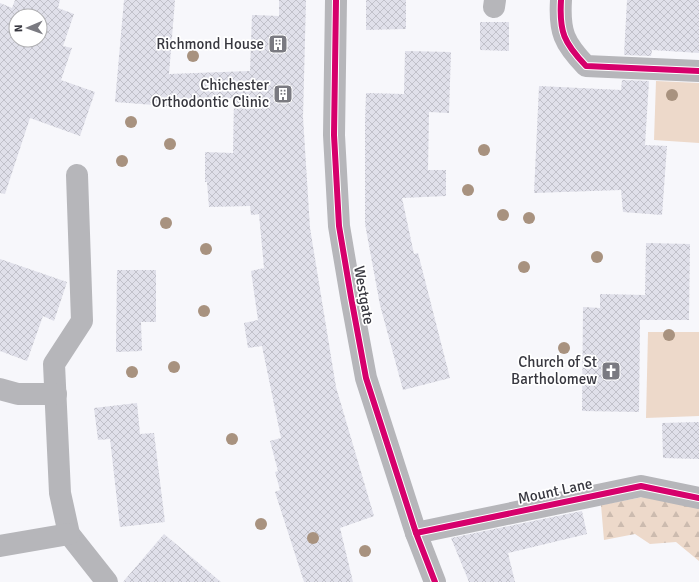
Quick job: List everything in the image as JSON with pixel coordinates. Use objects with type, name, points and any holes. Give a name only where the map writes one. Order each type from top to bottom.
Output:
[{"type":"street","name":"Westgate","points":[[336,0],[334,129],[339,226],[366,378],[416,533],[435,582]]},
{"type":"street","points":[[561,0],[559,21],[570,49],[586,66],[699,71]]},
{"type":"street","points":[[77,175],[82,321],[54,364],[58,423],[60,493],[69,534],[107,582]]},
{"type":"street","points":[[0,389],[18,394],[56,394]]},
{"type":"street","name":"Mount Lane","points":[[416,533],[641,486],[699,498]]},
{"type":"street","points":[[0,546],[69,534]]},
{"type":"green space","points":[[656,81],[699,83],[699,143],[654,140]]},
{"type":"green space","points":[[648,332],[699,332],[699,416],[646,418]]},
{"type":"green space","points":[[648,496],[699,507],[699,561],[676,542],[650,544],[635,534],[604,540],[601,505]]},
{"type":"building","points":[[15,0],[60,0],[58,8],[74,14],[63,46],[72,48],[61,80],[95,92],[80,136],[30,118],[5,194],[0,193],[0,3],[12,8]]},
{"type":"building","points":[[124,0],[175,0],[169,74],[250,71],[252,15],[279,16],[279,0],[306,0],[303,117],[310,228],[336,387],[374,516],[340,528],[353,582],[304,582],[275,492],[280,490],[275,472],[278,471],[270,441],[281,438],[262,346],[248,348],[244,323],[258,320],[251,271],[264,268],[259,214],[251,215],[250,206],[209,207],[207,182],[205,182],[205,152],[233,153],[234,98],[167,100],[167,106],[115,102]]},
{"type":"building","points":[[366,0],[406,0],[406,29],[366,30]]},
{"type":"building","points":[[627,0],[699,0],[699,53],[652,50],[651,56],[624,55]]},
{"type":"building","points":[[480,22],[509,22],[509,51],[480,50]]},
{"type":"building","points":[[405,51],[451,52],[449,113],[429,112],[428,170],[446,170],[446,196],[402,198],[414,254],[418,253],[450,378],[403,390],[380,305],[365,224],[365,121],[366,93],[404,94]]},
{"type":"building","points":[[622,80],[649,81],[645,145],[667,146],[662,215],[623,212],[621,190],[534,193],[539,86],[621,90]]},
{"type":"building","name":"Church of St Bartholomew","points":[[646,243],[690,244],[689,320],[640,320],[639,412],[582,411],[583,307],[600,308],[600,294],[645,295]]},
{"type":"building","points":[[0,259],[67,282],[54,321],[43,316],[27,361],[0,351]]},
{"type":"building","points":[[117,270],[156,270],[156,322],[141,322],[142,351],[116,352]]},
{"type":"building","points":[[137,403],[140,434],[154,433],[165,522],[120,527],[110,439],[98,440],[94,408]]},
{"type":"building","points":[[699,422],[699,459],[663,458],[662,423]]},
{"type":"building","points":[[582,511],[587,534],[508,553],[515,582],[469,582],[451,538]]},
{"type":"building","points":[[164,534],[221,582],[123,582]]},
{"type":"cycle path","points":[[336,0],[334,135],[339,226],[351,297],[366,378],[416,533],[435,582]]},
{"type":"cycle path","points":[[561,0],[561,21],[564,36],[586,66],[699,71]]},
{"type":"cycle path","points":[[416,533],[641,486],[699,498]]},
{"type":"place","name":"Richmond House","points":[[278,44]]},
{"type":"place","name":"Chichester Orthodontic Clinic","points":[[283,94]]},
{"type":"place","name":"Church of St Bartholomew","points":[[611,371]]}]
